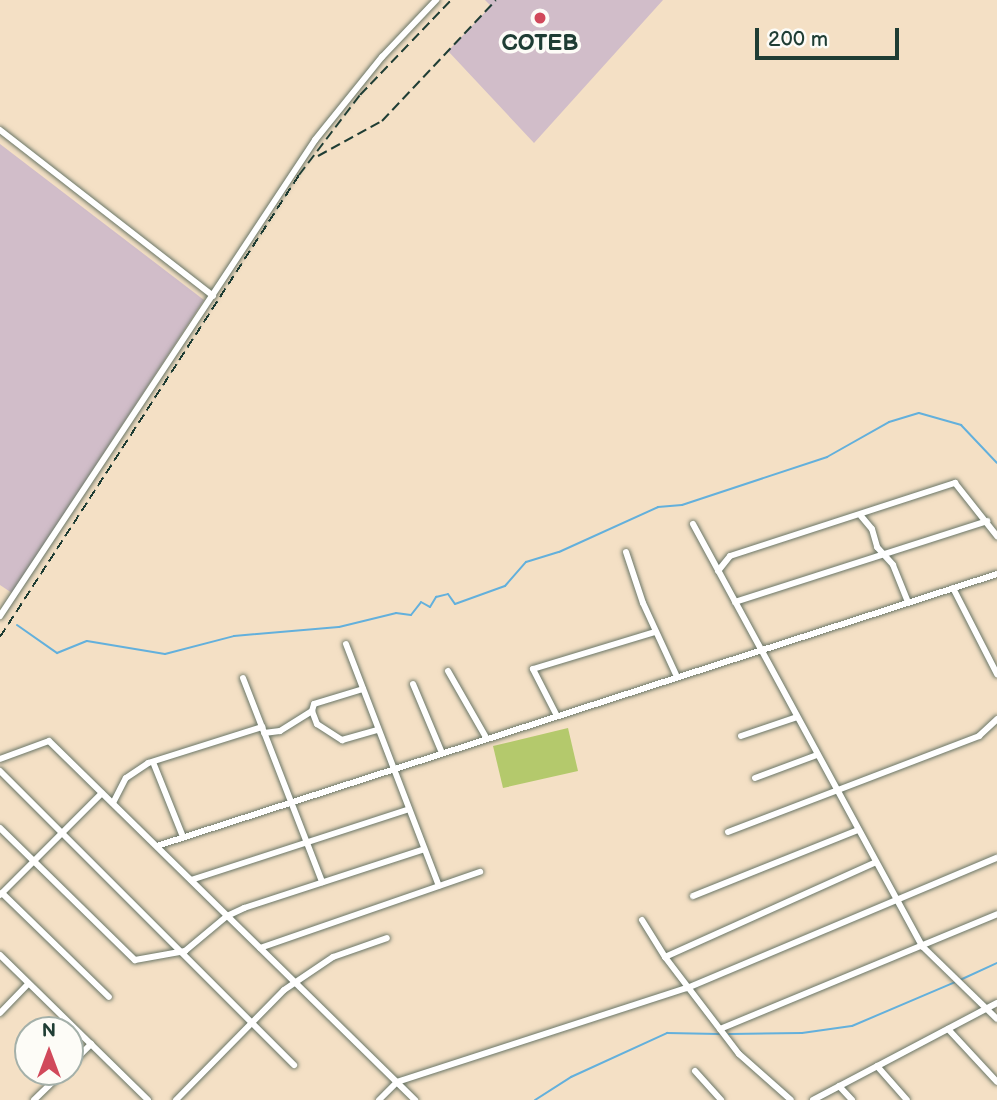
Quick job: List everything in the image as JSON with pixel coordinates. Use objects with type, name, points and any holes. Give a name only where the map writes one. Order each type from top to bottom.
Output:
[{"type":"street","points":[[0,616],[315,140],[382,57],[436,0]]},
{"type":"street","points":[[0,130],[213,296]]},
{"type":"street","points":[[718,571],[730,556],[862,516],[955,482],[997,536]]},
{"type":"street","points":[[862,516],[893,565],[908,602]]},
{"type":"street","points":[[735,602],[987,521]]},
{"type":"street","points":[[693,524],[923,947],[997,1019]]},
{"type":"street","points":[[626,552],[655,632],[677,677]]},
{"type":"street","points":[[157,846],[997,573]]},
{"type":"street","points":[[953,588],[997,674]]},
{"type":"street","points":[[557,716],[533,669],[655,632]]},
{"type":"street","points":[[346,645],[439,886]]},
{"type":"street","points":[[448,671],[487,739]]},
{"type":"street","points":[[243,678],[322,882]]},
{"type":"street","points":[[413,684],[442,754]]},
{"type":"street","points":[[363,689],[314,704],[312,711],[317,724],[342,740],[379,730]]},
{"type":"street","points":[[113,803],[126,778],[153,762],[263,730],[280,731],[312,711]]},
{"type":"street","points":[[741,736],[797,717]]},
{"type":"street","points":[[728,832],[835,788],[979,736],[997,719]]},
{"type":"street","points":[[0,759],[49,741],[415,1100]]},
{"type":"street","points":[[755,778],[817,755]]},
{"type":"street","points":[[153,762],[183,837]]},
{"type":"street","points":[[0,771],[294,1065]]},
{"type":"street","points":[[102,793],[1,894],[109,997]]},
{"type":"street","points":[[191,880],[408,808]]},
{"type":"street","points":[[693,895],[858,830]]},
{"type":"street","points":[[2,833],[129,958],[152,960],[180,952],[227,916],[424,849]]},
{"type":"street","points":[[379,1100],[397,1082],[687,988],[898,903],[997,858]]},
{"type":"street","points":[[664,957],[876,862]]},
{"type":"street","points":[[260,948],[480,872]]},
{"type":"street","points":[[720,1029],[923,947],[997,914]]},
{"type":"street","points":[[642,920],[664,957],[739,1054],[791,1100]]},
{"type":"street","points":[[176,1100],[250,1022],[296,983],[351,948],[387,938]]},
{"type":"street","points":[[0,955],[148,1100]]},
{"type":"street","points":[[0,1013],[28,984]]},
{"type":"street","points":[[813,1100],[997,1003]]},
{"type":"street","points":[[948,1029],[997,1082]]},
{"type":"street","points":[[84,1051],[91,1044]]},
{"type":"street","points":[[877,1066],[907,1100]]},
{"type":"street","points":[[695,1071],[721,1100]]},
{"type":"street","points":[[34,1100],[48,1086]]},
{"type":"street","points":[[839,1086],[852,1100]]},
{"type":"shaded area","points":[[485,0],[663,0],[534,143],[448,51],[491,6]]},
{"type":"shaded area","points":[[0,144],[204,300],[12,593],[0,585]]},
{"type":"green space","points":[[568,728],[578,771],[503,788],[493,746]]},
{"type":"waterway","points":[[17,625],[57,653],[87,641],[165,654],[234,636],[339,627],[396,613],[411,615],[421,602],[430,607],[436,597],[448,594],[455,604],[505,586],[526,562],[559,552],[658,507],[682,505],[827,457],[889,422],[919,413],[961,425],[997,463]]},
{"type":"waterway","points":[[960,980],[997,963]]},
{"type":"waterway","points":[[729,1034],[802,1033],[852,1026],[955,982]]},
{"type":"waterway","points":[[535,1100],[571,1077],[667,1033],[719,1034]]},
{"type":"railway","points":[[0,637],[299,175],[360,95],[451,0]]},
{"type":"railway","points":[[318,156],[382,121],[496,0]]},
{"type":"place","name":"COTEB","points":[[540,18]]}]
